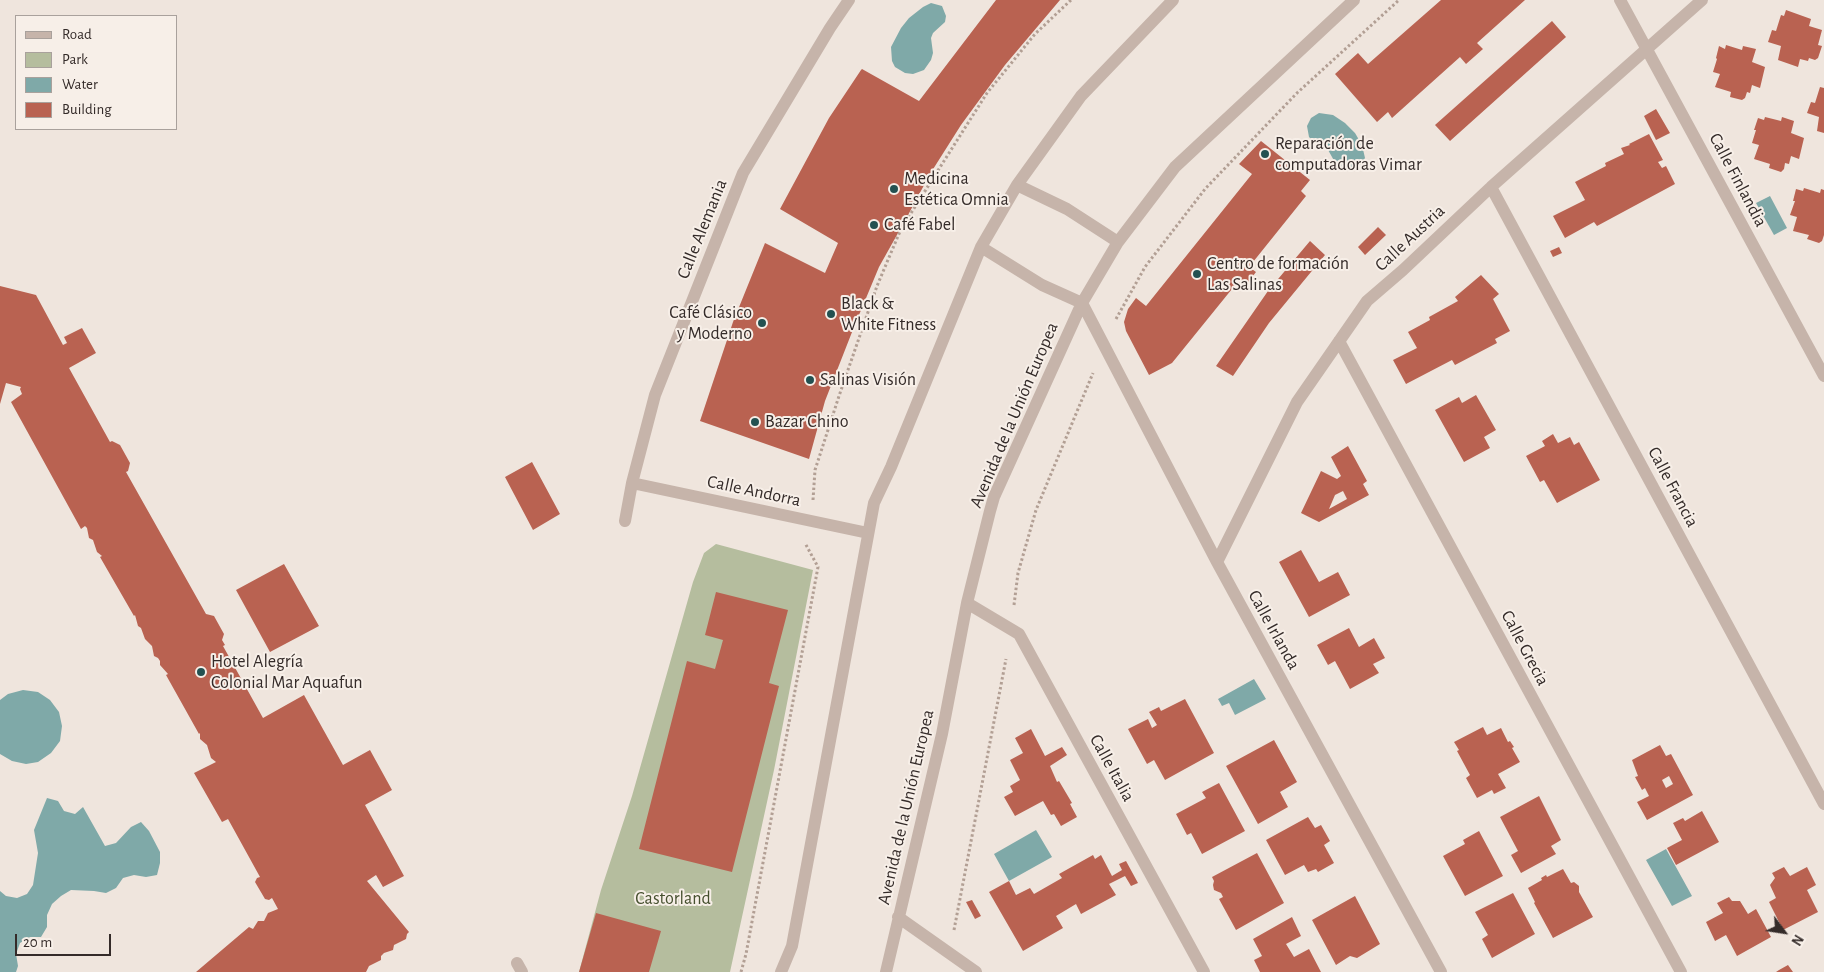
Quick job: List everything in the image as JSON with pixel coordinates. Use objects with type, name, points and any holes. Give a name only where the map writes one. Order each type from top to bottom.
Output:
[{"type":"street","name":"Calle Alemania","points":[[625,521],[632,483],[655,395],[743,173],[830,28],[849,0]]},
{"type":"street","points":[[781,972],[792,946],[874,503],[891,467],[981,247],[1017,185],[1080,96],[1173,0]]},
{"type":"street","name":"Avenida de la Unión Europea","points":[[886,972],[942,734],[967,603],[994,497],[1082,303],[1118,242],[1175,167],[1354,0]]},
{"type":"street","name":"Calle Finlandia","points":[[1620,0],[1824,376]]},
{"type":"street","name":"Calle Austria","points":[[1217,562],[1297,402],[1367,301],[1491,187],[1702,0]]},
{"type":"street","points":[[1017,185],[1067,209],[1118,242]]},
{"type":"street","name":"Calle Francia","points":[[1491,187],[1824,804]]},
{"type":"street","points":[[981,247],[1042,285],[1082,303]]},
{"type":"street","name":"Calle Irlanda","points":[[1082,303],[1217,562],[1440,972]]},
{"type":"street","name":"Calle Grecia","points":[[1339,341],[1680,972]]},
{"type":"street","name":"Calle Andorra","points":[[632,483],[868,533]]},
{"type":"street","name":"Calle Italia","points":[[967,603],[1019,634],[1204,972]]},
{"type":"street","points":[[898,917],[976,972]]},
{"type":"path","points":[[740,972],[746,954],[818,567],[801,536],[814,497],[815,470],[867,313],[901,229],[987,93],[1035,34],[1071,0]]},
{"type":"path","points":[[950,953],[1002,684],[1018,573],[1036,510],[1121,308],[1145,267],[1204,190],[1297,93],[1399,0]]},
{"type":"green space","name":"Castorland","points":[[716,544],[813,570],[774,770],[730,972],[579,972],[601,890],[632,796],[693,582],[704,553]]},
{"type":"water","points":[[931,3],[942,6],[946,16],[945,22],[933,33],[931,38],[933,53],[931,60],[924,70],[913,74],[905,73],[895,67],[892,61],[891,47],[901,28],[909,18]]},
{"type":"water","points":[[1319,113],[1333,115],[1355,133],[1362,145],[1365,158],[1358,168],[1348,171],[1337,166],[1327,148],[1309,137],[1307,126],[1311,118]]},
{"type":"water","points":[[1770,196],[1787,228],[1774,235],[1756,203]]},
{"type":"water","points":[[1254,679],[1266,699],[1235,715],[1229,703],[1222,706],[1218,699]]},
{"type":"water","points":[[23,690],[38,692],[50,700],[59,712],[62,726],[60,741],[51,753],[38,762],[26,764],[12,761],[0,754],[0,700],[8,694]]},
{"type":"water","points":[[47,798],[58,801],[64,811],[75,814],[83,807],[105,846],[116,843],[131,827],[141,822],[149,831],[160,852],[157,875],[146,877],[134,875],[123,878],[116,888],[106,893],[71,890],[61,896],[52,904],[47,915],[47,927],[41,937],[30,937],[20,943],[16,954],[18,966],[16,972],[0,972],[0,891],[6,896],[17,898],[27,894],[33,885],[38,853],[34,830]]},
{"type":"water","points":[[1036,830],[1052,857],[1009,881],[994,854]]},
{"type":"water","points":[[1666,849],[1692,896],[1672,906],[1646,860]]},
{"type":"building","points":[[996,0],[1060,0],[1005,65],[961,125],[930,174],[879,267],[825,401],[809,459],[700,421],[733,322],[765,243],[825,273],[838,243],[780,209],[829,118],[861,70],[919,101]]},
{"type":"building","points":[[1441,0],[1525,0],[1477,43],[1483,49],[1466,64],[1460,57],[1392,118],[1388,112],[1377,122],[1335,74],[1358,53],[1368,64]]},
{"type":"building","points":[[1786,10],[1811,19],[1809,26],[1822,30],[1818,45],[1822,46],[1818,58],[1815,60],[1809,58],[1808,61],[1800,59],[1798,67],[1778,60],[1781,46],[1768,42],[1772,30],[1776,31],[1781,15],[1784,16]]},
{"type":"building","points":[[1552,21],[1566,37],[1450,141],[1435,125]]},
{"type":"building","points":[[1726,45],[1742,50],[1743,46],[1756,49],[1752,62],[1765,67],[1760,88],[1752,85],[1750,93],[1747,92],[1742,100],[1730,97],[1731,92],[1715,87],[1720,74],[1713,72],[1719,46],[1725,49]]},
{"type":"building","points":[[1820,87],[1824,88],[1824,133],[1817,131],[1819,117],[1807,113],[1811,102],[1815,103]]},
{"type":"building","points":[[1656,109],[1670,133],[1656,140],[1644,116]]},
{"type":"building","points":[[1765,117],[1781,121],[1782,117],[1794,121],[1791,133],[1804,138],[1799,159],[1791,156],[1789,164],[1785,163],[1784,169],[1781,172],[1769,168],[1770,164],[1754,159],[1759,145],[1752,143],[1756,130],[1754,130],[1758,118],[1764,120]]},
{"type":"building","points":[[1649,134],[1663,160],[1658,162],[1662,168],[1666,166],[1675,184],[1597,226],[1594,222],[1565,238],[1553,216],[1585,200],[1575,182],[1606,166],[1605,163],[1624,154],[1621,148]]},
{"type":"building","points":[[1261,141],[1310,180],[1301,191],[1306,196],[1249,267],[1256,272],[1243,289],[1236,284],[1172,363],[1149,375],[1126,331],[1124,322],[1128,309],[1136,298],[1146,306],[1252,174],[1239,164]]},
{"type":"building","points":[[1804,188],[1820,193],[1821,189],[1824,190],[1824,235],[1819,243],[1807,239],[1809,235],[1793,231],[1797,217],[1790,215],[1795,201],[1793,201],[1796,189],[1803,191]]},
{"type":"building","points":[[1378,227],[1386,235],[1365,255],[1358,247]]},
{"type":"building","points":[[1310,241],[1325,255],[1269,323],[1233,376],[1216,366],[1268,291]]},
{"type":"building","points":[[1559,247],[1562,253],[1553,257],[1550,251]]},
{"type":"building","points":[[1481,275],[1499,294],[1493,299],[1510,331],[1495,339],[1497,343],[1455,365],[1452,360],[1406,384],[1393,360],[1417,348],[1408,332],[1430,320],[1429,317],[1458,301],[1455,297]]},
{"type":"building","name":"Hotel Alegría Colonial Mar Aquafun","points":[[0,286],[36,295],[63,345],[67,343],[64,337],[82,328],[96,353],[69,368],[110,442],[112,441],[120,445],[130,463],[126,472],[206,614],[214,616],[224,634],[222,640],[225,645],[223,646],[263,718],[304,695],[343,765],[370,750],[392,790],[365,805],[404,876],[383,887],[376,875],[367,881],[409,932],[406,939],[394,945],[393,950],[384,953],[381,956],[381,960],[369,966],[366,972],[196,972],[249,927],[253,929],[258,921],[264,921],[268,913],[278,909],[272,898],[269,900],[265,899],[255,882],[260,877],[228,819],[222,822],[194,773],[216,762],[211,758],[207,745],[200,739],[200,733],[166,675],[168,674],[160,665],[158,658],[154,656],[152,646],[145,639],[135,615],[100,557],[102,556],[97,552],[93,540],[89,538],[87,528],[85,526],[81,529],[11,402],[22,394],[21,387],[6,383],[0,404]]},
{"type":"building","points":[[1476,395],[1496,430],[1484,437],[1490,448],[1464,462],[1435,410],[1459,397],[1462,403]]},
{"type":"building","points":[[1553,434],[1558,443],[1570,437],[1574,445],[1579,442],[1600,480],[1557,503],[1544,480],[1540,482],[1526,456],[1545,446],[1542,441]]},
{"type":"building","points":[[1348,446],[1367,481],[1363,484],[1369,495],[1319,522],[1301,513],[1321,471],[1337,479],[1341,476],[1331,457]],"holes":[[[1343,491],[1347,499],[1329,509],[1335,495]]]},
{"type":"building","points":[[532,462],[560,514],[533,530],[505,477]]},
{"type":"building","points":[[1301,550],[1319,582],[1338,572],[1350,595],[1309,617],[1279,562]]},
{"type":"building","points":[[284,564],[319,626],[270,652],[236,590]]},
{"type":"building","points":[[716,592],[788,610],[769,683],[779,686],[732,872],[639,849],[687,661],[715,669],[723,640],[705,635]]},
{"type":"building","points":[[1349,628],[1359,647],[1374,638],[1385,658],[1373,664],[1379,673],[1350,689],[1335,661],[1328,665],[1317,645]]},
{"type":"building","points":[[1185,699],[1214,753],[1165,780],[1154,760],[1147,764],[1128,729],[1148,719],[1152,728],[1157,725],[1149,712],[1159,707],[1161,711]]},
{"type":"building","points":[[1483,727],[1487,735],[1501,728],[1508,742],[1510,741],[1514,747],[1512,748],[1520,762],[1498,774],[1506,788],[1494,794],[1492,790],[1477,798],[1466,778],[1470,775],[1454,742]]},
{"type":"building","points":[[1031,729],[1045,756],[1062,747],[1067,755],[1050,766],[1057,782],[1059,781],[1072,803],[1070,804],[1077,817],[1061,826],[1054,814],[1051,815],[1043,801],[1015,816],[1004,797],[1013,792],[1010,786],[1020,780],[1010,760],[1023,753],[1015,738]]},
{"type":"building","points":[[1274,740],[1297,782],[1280,792],[1288,807],[1258,824],[1226,766]]},
{"type":"building","points":[[1660,745],[1666,756],[1671,754],[1693,795],[1647,820],[1637,802],[1649,796],[1645,788],[1642,790],[1635,777],[1638,776],[1632,760]],"holes":[[[1669,776],[1673,784],[1666,788],[1662,780]]]},
{"type":"building","points":[[1219,783],[1245,831],[1202,854],[1191,833],[1187,835],[1176,814],[1206,798],[1202,792]]},
{"type":"building","points":[[1539,796],[1561,840],[1551,846],[1556,854],[1521,873],[1511,855],[1518,851],[1500,817]]},
{"type":"building","points":[[1702,811],[1719,842],[1676,865],[1667,848],[1682,840],[1673,823],[1683,818],[1685,821]]},
{"type":"building","points":[[1308,817],[1315,828],[1321,825],[1330,841],[1324,845],[1334,863],[1318,872],[1316,869],[1308,872],[1304,865],[1285,875],[1266,840]]},
{"type":"building","points":[[1479,831],[1503,876],[1465,896],[1443,856],[1465,844],[1463,840]]},
{"type":"building","points":[[1257,853],[1284,903],[1236,930],[1219,899],[1223,897],[1221,893],[1214,890],[1212,877]]},
{"type":"building","points":[[1093,855],[1095,859],[1101,855],[1112,876],[1122,870],[1119,864],[1126,861],[1138,883],[1131,886],[1125,876],[1109,884],[1116,895],[1081,914],[1076,904],[1056,916],[1063,928],[1023,951],[989,892],[1009,881],[1016,895],[1030,888],[1034,894],[1062,878],[1059,874]]},
{"type":"building","points":[[1784,867],[1790,876],[1807,867],[1816,885],[1807,890],[1818,912],[1783,930],[1769,902],[1776,898],[1770,885],[1775,878],[1772,873]]},
{"type":"building","points":[[1563,869],[1571,883],[1574,882],[1579,886],[1579,892],[1593,917],[1553,938],[1528,888],[1542,880],[1541,878],[1546,875],[1547,877]]},
{"type":"building","points":[[1513,893],[1535,934],[1492,958],[1482,939],[1488,935],[1475,912]]},
{"type":"building","points":[[1355,896],[1380,944],[1357,958],[1350,956],[1336,965],[1312,920]]},
{"type":"building","points":[[1729,897],[1732,901],[1740,901],[1748,914],[1756,909],[1771,937],[1737,956],[1726,935],[1715,941],[1706,922],[1723,913],[1717,903]]},
{"type":"building","points":[[972,900],[981,916],[975,919],[966,902]]},
{"type":"building","points":[[596,913],[661,931],[649,972],[579,972]]},
{"type":"building","points":[[1292,917],[1301,936],[1286,944],[1294,957],[1309,949],[1321,972],[1260,972],[1254,960],[1262,956],[1253,939]]},
{"type":"building","points":[[1788,965],[1793,972],[1776,972],[1779,970]]},
{"type":"place","name":"Reparación de computadoras Vimar","points":[[1265,154]]},
{"type":"place","name":"Medicina Estética Omnia","points":[[894,189]]},
{"type":"place","name":"Café Fabel","points":[[874,225]]},
{"type":"place","name":"Centro de formación Las Salinas","points":[[1197,274]]},
{"type":"place","name":"Black & White Fitness","points":[[831,314]]},
{"type":"place","name":"Café Clásico y Moderno","points":[[762,323]]},
{"type":"place","name":"Salinas Visión","points":[[810,380]]},
{"type":"place","name":"Bazar Chino","points":[[755,422]]},
{"type":"place","name":"Hotel Alegría Colonial Mar Aquafun","points":[[201,672]]}]
